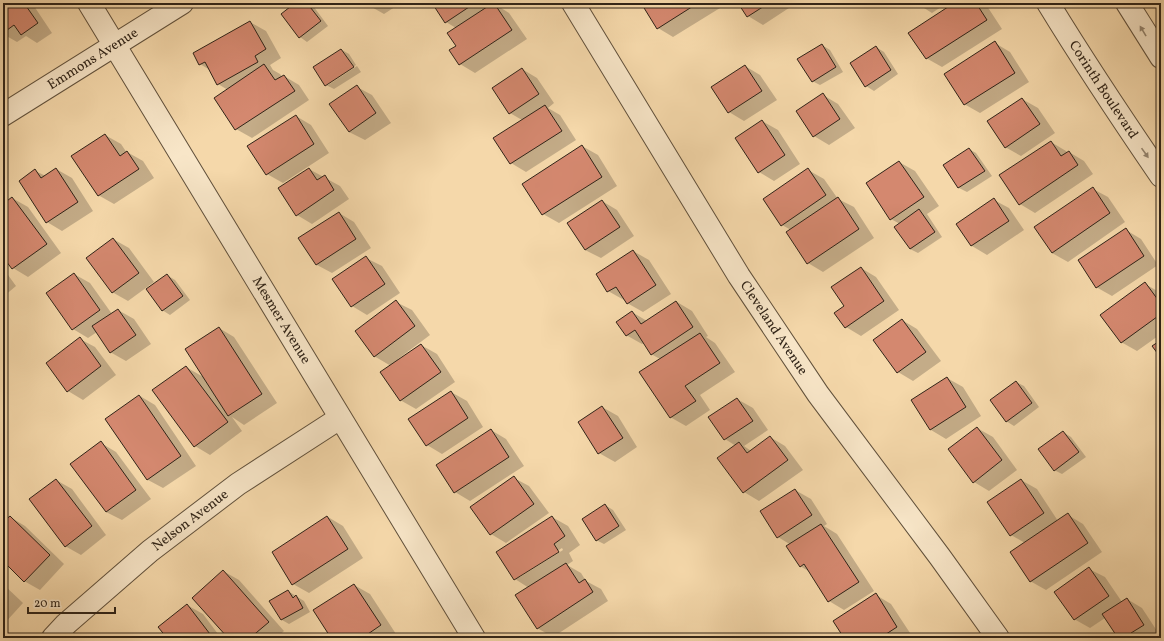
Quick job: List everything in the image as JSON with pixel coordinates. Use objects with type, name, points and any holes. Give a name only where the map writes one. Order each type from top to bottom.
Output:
[{"type":"street","name":"Mesmer Avenue","points":[[88,3],[474,638]]},
{"type":"street","name":"Emmons Avenue","points":[[3,115],[182,3]]},
{"type":"street","name":"Cleveland Avenue","points":[[573,3],[739,276],[818,394],[940,557],[998,638]]},
{"type":"street","name":"Corinth Boulevard","points":[[1048,3],[1082,59],[1161,176]]},
{"type":"street","points":[[1127,3],[1161,58]]},
{"type":"street","name":"Nelson Avenue","points":[[53,638],[66,624],[150,551],[238,484],[340,418]]},
{"type":"building","points":[[3,3],[24,3],[38,23],[21,35],[14,25],[3,33]]},
{"type":"building","points":[[295,3],[307,3],[321,21],[299,38],[281,14]]},
{"type":"building","points":[[432,3],[475,3],[445,23]]},
{"type":"building","points":[[493,3],[512,30],[459,65],[449,50],[456,46],[447,33]]},
{"type":"building","points":[[641,3],[698,3],[657,29]]},
{"type":"building","points":[[738,3],[769,3],[747,17]]},
{"type":"building","points":[[954,3],[976,3],[987,20],[926,59],[908,33]]},
{"type":"building","points":[[250,21],[266,49],[255,56],[258,62],[217,85],[205,62],[199,65],[193,53]]},
{"type":"building","points":[[995,41],[1015,73],[964,105],[944,74]]},
{"type":"building","points":[[822,44],[836,67],[812,82],[797,59]]},
{"type":"building","points":[[876,46],[891,70],[865,87],[850,63]]},
{"type":"building","points":[[341,49],[354,67],[325,86],[313,67]]},
{"type":"building","points":[[264,64],[275,80],[284,75],[295,91],[235,130],[214,98]]},
{"type":"building","points":[[745,65],[762,91],[728,113],[711,87]]},
{"type":"building","points":[[522,68],[539,94],[509,114],[492,88]]},
{"type":"building","points":[[357,85],[376,113],[349,132],[329,104]]},
{"type":"building","points":[[823,93],[840,119],[813,137],[796,111]]},
{"type":"building","points":[[1022,98],[1040,124],[1005,148],[987,121]]},
{"type":"building","points":[[545,105],[562,131],[510,164],[493,138]]},
{"type":"building","points":[[296,115],[314,144],[266,175],[247,146]]},
{"type":"building","points":[[762,120],[785,155],[758,173],[735,138]]},
{"type":"building","points":[[105,134],[120,156],[127,151],[139,169],[98,196],[71,156]]},
{"type":"building","points":[[1051,141],[1061,156],[1069,151],[1078,165],[1019,205],[999,175]]},
{"type":"building","points":[[582,145],[602,177],[542,215],[522,184]]},
{"type":"building","points":[[969,148],[985,171],[958,188],[943,165]]},
{"type":"building","points":[[899,161],[924,197],[890,220],[866,183]]},
{"type":"building","points":[[56,168],[78,202],[46,223],[19,181],[35,169],[41,178]]},
{"type":"building","points":[[309,168],[317,180],[325,175],[334,190],[296,216],[278,188]]},
{"type":"building","points":[[808,168],[826,195],[781,226],[763,199]]},
{"type":"building","points":[[1093,187],[1110,213],[1052,253],[1034,227]]},
{"type":"building","points":[[12,197],[47,244],[12,269],[3,257],[3,204]]},
{"type":"building","points":[[838,197],[859,229],[807,264],[786,232]]},
{"type":"building","points":[[994,198],[1009,221],[971,246],[956,224]]},
{"type":"building","points":[[602,200],[620,227],[585,250],[567,223]]},
{"type":"building","points":[[919,209],[935,232],[910,249],[894,227]]},
{"type":"building","points":[[339,212],[356,239],[316,265],[298,238]]},
{"type":"building","points":[[1126,228],[1144,256],[1096,288],[1078,260]]},
{"type":"building","points":[[113,238],[139,273],[112,293],[86,258]]},
{"type":"building","points":[[633,250],[656,285],[627,304],[616,287],[607,292],[596,274]]},
{"type":"building","points":[[366,256],[385,284],[351,307],[332,279]]},
{"type":"building","points":[[861,267],[884,301],[845,328],[834,313],[844,306],[831,287]]},
{"type":"building","points":[[74,273],[100,310],[72,330],[46,293]]},
{"type":"building","points":[[167,274],[183,296],[162,311],[146,289]]},
{"type":"building","points":[[1145,282],[1161,304],[1161,314],[1121,343],[1100,315]]},
{"type":"building","points":[[396,300],[415,326],[374,357],[355,331]]},
{"type":"building","points":[[676,301],[693,327],[651,355],[635,330],[626,336],[616,322],[632,311],[641,324]]},
{"type":"building","points":[[118,309],[136,335],[110,353],[92,326]]},
{"type":"building","points":[[902,319],[926,352],[897,373],[873,340]]},
{"type":"building","points":[[219,327],[262,394],[228,416],[185,349]]},
{"type":"building","points":[[700,333],[720,363],[685,386],[696,401],[670,418],[639,372]]},
{"type":"building","points":[[80,337],[101,366],[67,392],[46,363]]},
{"type":"building","points":[[1161,340],[1161,358],[1152,346]]},
{"type":"building","points":[[421,344],[441,372],[400,401],[380,372]]},
{"type":"building","points":[[186,366],[228,422],[194,447],[152,390]]},
{"type":"building","points":[[947,377],[966,407],[930,430],[911,400]]},
{"type":"building","points":[[1016,381],[1032,403],[1006,422],[990,400]]},
{"type":"building","points":[[451,391],[468,418],[426,446],[408,419]]},
{"type":"building","points":[[139,395],[181,456],[147,480],[105,419]]},
{"type":"building","points":[[737,398],[753,421],[724,440],[708,417]]},
{"type":"building","points":[[602,406],[623,438],[598,454],[578,422]]},
{"type":"building","points":[[977,427],[1002,460],[973,483],[948,449]]},
{"type":"building","points":[[491,429],[509,457],[454,493],[436,465]]},
{"type":"building","points":[[1063,431],[1079,452],[1054,471],[1038,449]]},
{"type":"building","points":[[770,436],[788,460],[743,493],[717,458],[739,442],[747,453]]},
{"type":"building","points":[[101,441],[136,490],[106,512],[70,464]]},
{"type":"building","points":[[514,476],[534,504],[490,535],[470,507]]},
{"type":"building","points":[[56,479],[92,526],[65,547],[29,499]]},
{"type":"building","points":[[1021,479],[1044,513],[1010,536],[987,502]]},
{"type":"building","points":[[795,489],[812,515],[777,538],[760,511]]},
{"type":"building","points":[[605,504],[619,526],[596,541],[582,519]]},
{"type":"building","points":[[1068,513],[1088,543],[1030,582],[1010,552]]},
{"type":"building","points":[[10,516],[50,555],[24,582],[3,561],[3,522]]},
{"type":"building","points":[[327,516],[348,549],[292,585],[272,552]]},
{"type":"building","points":[[552,516],[565,536],[554,544],[559,552],[514,580],[496,552]]},
{"type":"building","points":[[821,524],[859,582],[828,602],[804,564],[800,567],[786,546]]},
{"type":"building","points":[[566,563],[579,583],[585,579],[593,592],[537,629],[515,595]]},
{"type":"building","points":[[1089,567],[1109,596],[1074,620],[1054,592]]},
{"type":"building","points":[[223,570],[269,622],[250,638],[228,638],[192,598]]},
{"type":"building","points":[[354,584],[381,625],[365,636],[366,638],[331,638],[313,610]]},
{"type":"building","points":[[288,590],[293,598],[296,595],[303,608],[281,620],[269,601]]},
{"type":"building","points":[[876,593],[897,627],[880,638],[844,638],[833,621]]},
{"type":"building","points":[[1127,598],[1144,625],[1131,633],[1134,638],[1118,638],[1102,614]]},
{"type":"building","points":[[187,604],[213,638],[167,638],[158,627]]}]
